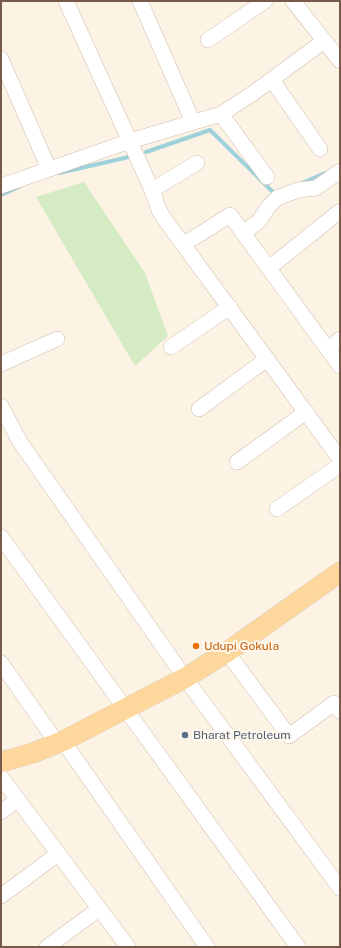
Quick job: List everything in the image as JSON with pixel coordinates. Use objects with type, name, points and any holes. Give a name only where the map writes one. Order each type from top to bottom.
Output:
[{"type":"main road","points":[[1,762],[33,753],[60,742],[185,678],[227,652],[340,572]]},
{"type":"street","points":[[66,1],[163,217],[340,459]]},
{"type":"street","points":[[140,1],[193,122]]},
{"type":"street","points":[[208,40],[266,1]]},
{"type":"street","points":[[298,3],[324,41],[340,61]]},
{"type":"street","points":[[1,186],[130,141],[221,114],[272,80],[324,41]]},
{"type":"street","points":[[1,59],[49,169]]},
{"type":"street","points":[[272,80],[320,148]]},
{"type":"street","points":[[221,114],[267,177]]},
{"type":"street","points":[[152,190],[197,163]]},
{"type":"street","points":[[243,233],[259,221],[269,206],[277,198],[298,190],[316,188],[340,171]]},
{"type":"street","points":[[268,268],[340,211]]},
{"type":"street","points":[[184,244],[230,215],[340,366]]},
{"type":"street","points":[[171,347],[230,307]]},
{"type":"street","points":[[1,364],[57,339]]},
{"type":"street","points":[[328,350],[340,339]]},
{"type":"street","points":[[199,409],[267,359]]},
{"type":"street","points":[[1,406],[20,442],[185,678],[340,888]]},
{"type":"street","points":[[237,462],[306,412]]},
{"type":"street","points":[[277,509],[340,465]]},
{"type":"street","points":[[1,537],[298,947]]},
{"type":"street","points":[[227,652],[289,736],[334,703],[340,711]]},
{"type":"street","points":[[1,663],[60,742],[207,947]]},
{"type":"street","points":[[1,777],[128,947]]},
{"type":"street","points":[[1,812],[18,800]]},
{"type":"street","points":[[1,896],[58,854]]},
{"type":"street","points":[[47,947],[99,909]]},
{"type":"green space","points":[[84,182],[145,273],[168,336],[135,366],[36,197]]},
{"type":"waterway","points":[[146,152],[210,130],[275,194],[277,193]]},
{"type":"waterway","points":[[59,173],[129,157]]},
{"type":"waterway","points":[[302,183],[325,173]]},
{"type":"waterway","points":[[1,195],[19,187]]},
{"type":"place","name":"Udupi Gokula","points":[[196,646]]},
{"type":"place","name":"Bharat Petroleum","points":[[185,735]]}]
